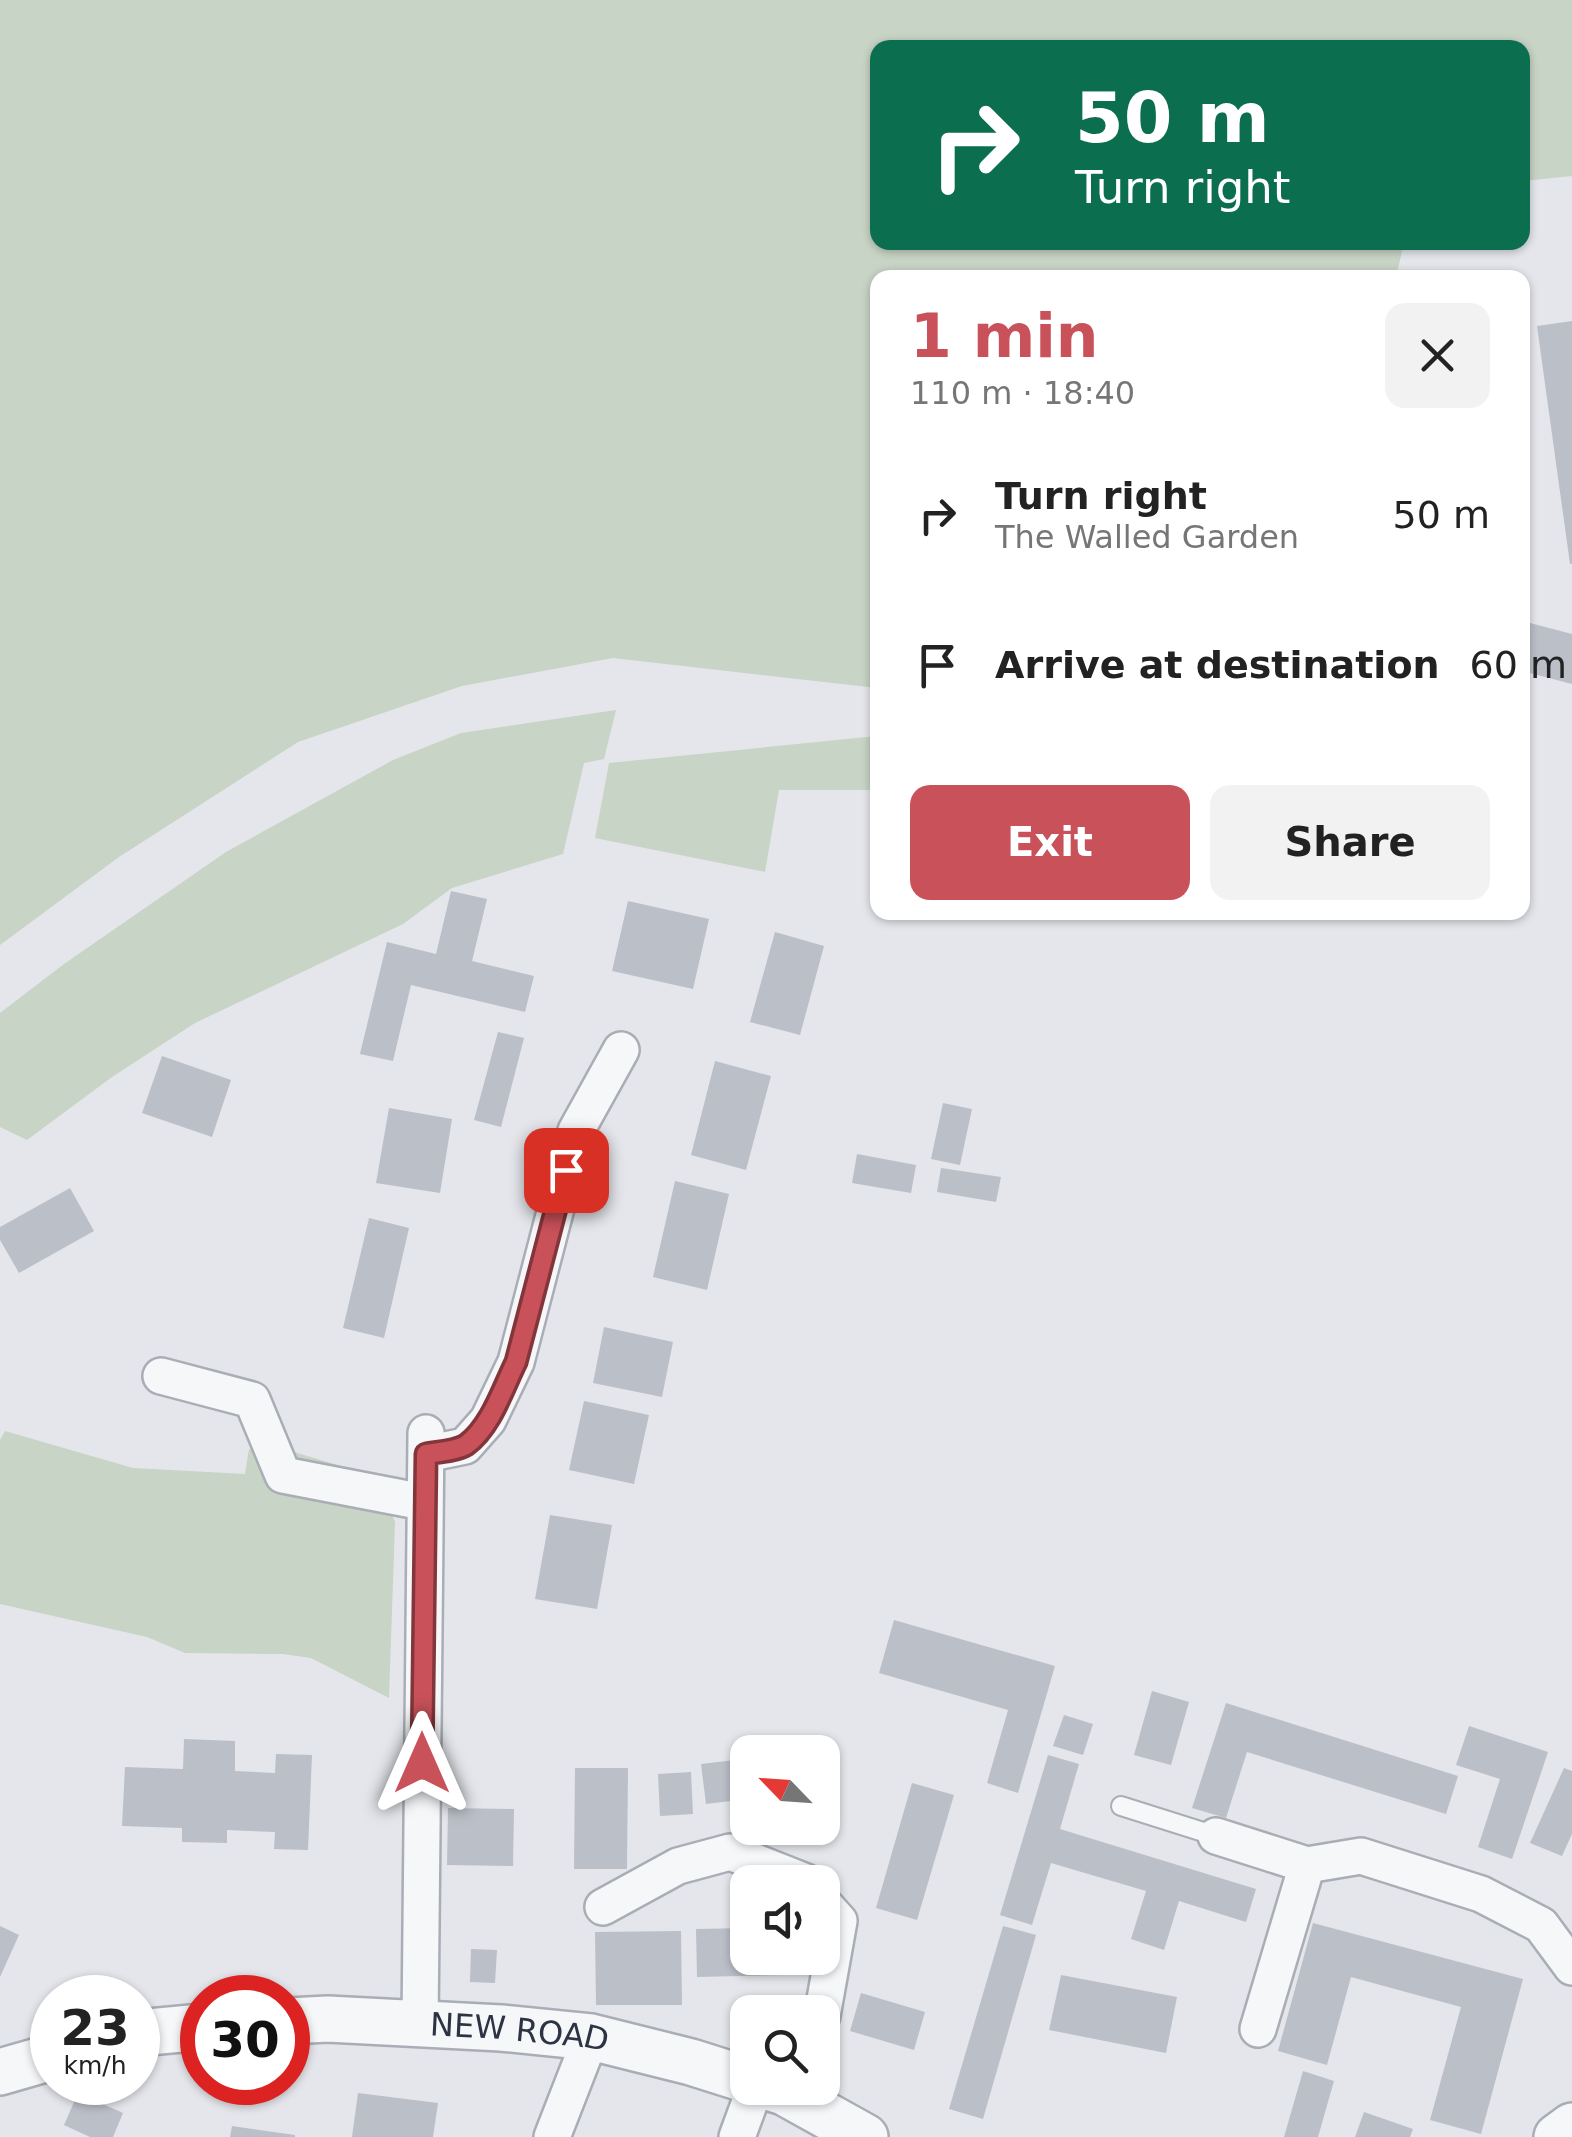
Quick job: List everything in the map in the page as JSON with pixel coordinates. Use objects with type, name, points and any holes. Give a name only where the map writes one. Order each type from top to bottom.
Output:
[{"type":"street","points":[[420,2024],[426,1444],[464,1446],[488,1420],[516,1362],[576,1131],[620,1050]]},
{"type":"street","points":[[161,1376],[252,1400],[283,1474],[424,1502]]},
{"type":"street","points":[[1216,1836],[1307,1865],[1362,1856],[1481,1894],[1540,1924],[1572,1967]]},
{"type":"street","points":[[603,1907],[678,1866],[730,1852],[763,1865]]},
{"type":"street","points":[[1258,2029],[1307,1865]]},
{"type":"street","name":"NEW ROAD","points":[[310,2020],[591,2037],[730,2076]]},
{"type":"street","points":[[552,2137],[591,2037]]},
{"type":"street","points":[[0,2072],[30,2063]]},
{"type":"street","points":[[737,2137],[757,2105]]},
{"type":"street","name":"NEW ROAD","points":[[804,2105],[865,2137]]},
{"type":"street","points":[[1557,2137],[1572,2126]]},
{"type":"lane","points":[[1121,1806],[1216,1836]]},
{"type":"green space","points":[[0,0],[1572,0],[1572,176],[1530,180],[1530,40],[870,40],[870,250],[1402,250],[1398,270],[870,270],[870,687],[613,658],[462,686],[298,742],[119,857],[0,945]]},
{"type":"green space","points":[[616,710],[604,759],[584,763],[563,854],[452,888],[403,924],[195,1023],[112,1077],[27,1140],[0,1127],[0,1013],[226,852],[393,760],[461,733]]},
{"type":"green space","points":[[870,737],[870,790],[779,790],[765,872],[595,838],[609,763]]},
{"type":"green space","points":[[5,1431],[133,1468],[245,1474],[249,1449],[294,1452],[361,1472],[381,1488],[395,1522],[389,1698],[311,1658],[185,1653],[147,1637],[0,1604],[0,1440]]},
{"type":"building","points":[[1572,321],[1572,564],[1570,564],[1537,326]]},
{"type":"building","points":[[1530,623],[1572,634],[1572,684],[1530,673]]},
{"type":"building","points":[[451,891],[487,899],[472,961],[534,976],[525,1012],[411,985],[393,1061],[360,1054],[387,942],[436,954]]},
{"type":"building","points":[[628,901],[709,919],[693,989],[612,971]]},
{"type":"building","points":[[775,932],[824,946],[800,1035],[750,1022]]},
{"type":"building","points":[[498,1032],[524,1038],[501,1127],[474,1120]]},
{"type":"building","points":[[162,1056],[231,1080],[212,1137],[142,1113]]},
{"type":"building","points":[[715,1061],[771,1076],[746,1170],[691,1155]]},
{"type":"building","points":[[943,1103],[972,1109],[960,1165],[931,1159]]},
{"type":"building","points":[[389,1108],[452,1119],[440,1193],[376,1183]]},
{"type":"building","points":[[857,1154],[916,1165],[911,1193],[852,1183]]},
{"type":"building","points":[[941,1168],[1001,1177],[996,1202],[937,1192]]},
{"type":"building","points":[[675,1181],[729,1194],[707,1290],[653,1277]]},
{"type":"building","points":[[70,1188],[94,1231],[19,1273],[0,1240],[0,1227]]},
{"type":"building","points":[[369,1218],[409,1228],[384,1338],[343,1328]]},
{"type":"building","points":[[604,1327],[673,1342],[662,1397],[593,1383]]},
{"type":"building","points":[[584,1401],[649,1415],[634,1484],[569,1470]]},
{"type":"building","points":[[550,1515],[612,1525],[597,1609],[535,1599]]},
{"type":"building","points":[[894,1620],[1055,1666],[1018,1793],[987,1783],[1008,1710],[879,1673]]},
{"type":"building","points":[[1152,1691],[1189,1702],[1171,1765],[1134,1755]]},
{"type":"building","points":[[1226,1703],[1458,1776],[1446,1814],[1247,1752],[1226,1818],[1192,1808]]},
{"type":"building","points":[[1064,1715],[1093,1724],[1083,1755],[1053,1746]]},
{"type":"building","points":[[1469,1726],[1548,1752],[1512,1859],[1478,1847],[1500,1779],[1456,1765]]},
{"type":"building","points":[[184,1739],[235,1741],[235,1771],[275,1773],[276,1754],[312,1755],[308,1850],[274,1849],[275,1832],[227,1830],[227,1843],[182,1842],[182,1828],[122,1826],[125,1767],[183,1769]]},
{"type":"building","points":[[1048,1755],[1079,1764],[1060,1829],[1256,1889],[1246,1922],[1179,1901],[1164,1950],[1131,1939],[1146,1891],[1051,1863],[1032,1925],[1000,1915]]},
{"type":"building","points":[[730,1761],[730,1801],[706,1804],[701,1764]]},
{"type":"building","points":[[575,1768],[628,1768],[627,1869],[574,1869]]},
{"type":"building","points":[[1564,1768],[1572,1771],[1572,1834],[1562,1856],[1530,1843]]},
{"type":"building","points":[[691,1772],[693,1814],[660,1816],[658,1774]]},
{"type":"building","points":[[912,1783],[954,1795],[917,1920],[876,1908]]},
{"type":"building","points":[[448,1808],[514,1809],[513,1866],[447,1865]]},
{"type":"building","points":[[1313,1923],[1523,1979],[1481,2134],[1430,2120],[1461,2007],[1351,1977],[1327,2065],[1278,2051]]},
{"type":"building","points":[[0,1926],[19,1935],[0,1977]]},
{"type":"building","points":[[1003,1926],[1036,1935],[983,2119],[949,2109]]},
{"type":"building","points":[[730,1928],[730,1975],[785,1975],[697,1977],[696,1929]]},
{"type":"building","points":[[681,1931],[682,2005],[596,2005],[595,1932]]},
{"type":"building","points":[[471,1949],[497,1950],[495,1983],[470,1982]]},
{"type":"building","points":[[1061,1975],[1177,1997],[1166,2053],[1049,2030]]},
{"type":"building","points":[[861,1993],[925,2012],[914,2050],[850,2031]]},
{"type":"building","points":[[1303,2071],[1334,2081],[1318,2137],[1284,2137]]},
{"type":"building","points":[[358,2093],[438,2103],[433,2137],[352,2137]]},
{"type":"building","points":[[73,2105],[105,2105],[123,2113],[113,2137],[90,2137],[64,2125]]},
{"type":"building","points":[[1364,2112],[1413,2129],[1410,2137],[1355,2137]]},
{"type":"building","points":[[232,2126],[295,2135],[295,2137],[230,2137]]},
{"type":"route","points":[[422,1763],[426,1454],[464,1446],[488,1420],[516,1362],[566,1170]]}]
